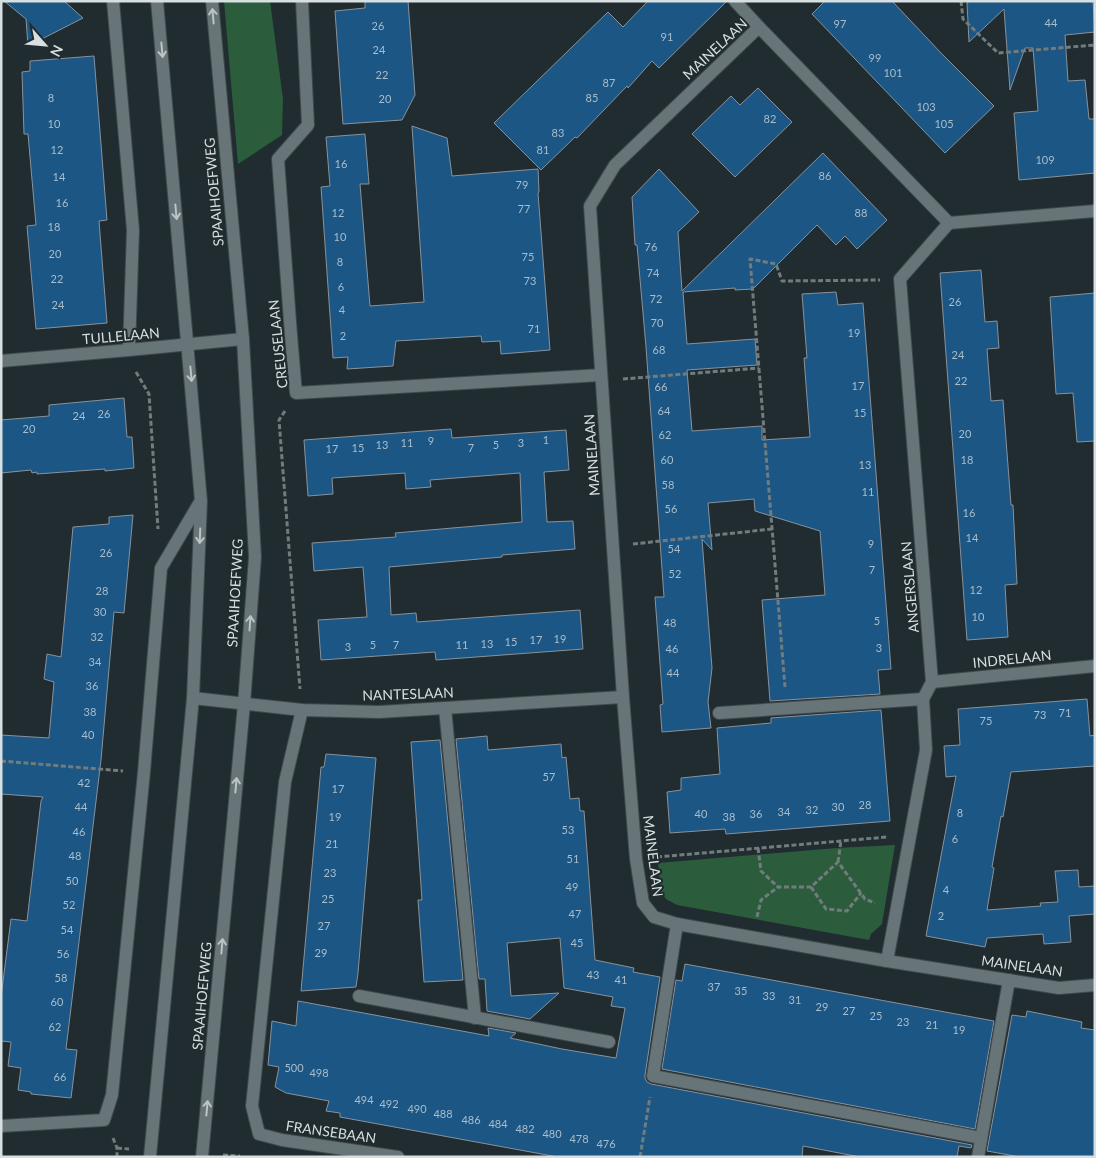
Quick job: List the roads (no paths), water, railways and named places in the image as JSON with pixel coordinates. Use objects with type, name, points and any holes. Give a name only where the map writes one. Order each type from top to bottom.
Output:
[{"type":"street","points":[[113,1],[133,230],[129,350]]},
{"type":"street","points":[[150,1157],[193,698],[201,501],[157,1]]},
{"type":"street","name":"SPAAIHOEFWEG","points":[[202,1157],[244,704],[255,557],[243,338],[212,1]]},
{"type":"street","name":"CREUSELAAN","points":[[302,1],[308,125],[278,159],[296,393],[602,378]]},
{"type":"street","points":[[735,1],[759,27]]},
{"type":"street","name":"MAINELAAN","points":[[950,223],[759,27],[615,165],[590,206],[636,859],[643,903],[654,917],[677,924],[887,961],[1059,988],[1095,986]]},
{"type":"street","points":[[950,223],[1095,211]]},
{"type":"street","name":"ANGERSLAAN","points":[[932,682],[900,279],[950,223]]},
{"type":"street","name":"TULLELAAN","points":[[1,361],[243,338]]},
{"type":"street","points":[[1,1126],[104,1120],[112,1095],[144,772],[161,568],[201,501]]},
{"type":"street","name":"INDRELAAN","points":[[932,682],[1095,666]]},
{"type":"street","points":[[887,961],[926,750],[923,699],[932,682]]},
{"type":"street","name":"NANTESLAAN","points":[[193,698],[302,710],[379,712],[624,696]]},
{"type":"street","points":[[719,713],[923,699]]},
{"type":"street","points":[[445,708],[475,1018]]},
{"type":"street","name":"FRANSEBAAN","points":[[302,710],[285,782],[252,1106],[260,1134],[282,1140],[398,1157]]},
{"type":"street","points":[[677,924],[653,1076],[981,1138]]},
{"type":"street","points":[[978,1157],[1009,980]]},
{"type":"street","points":[[359,996],[609,1042]]}]
